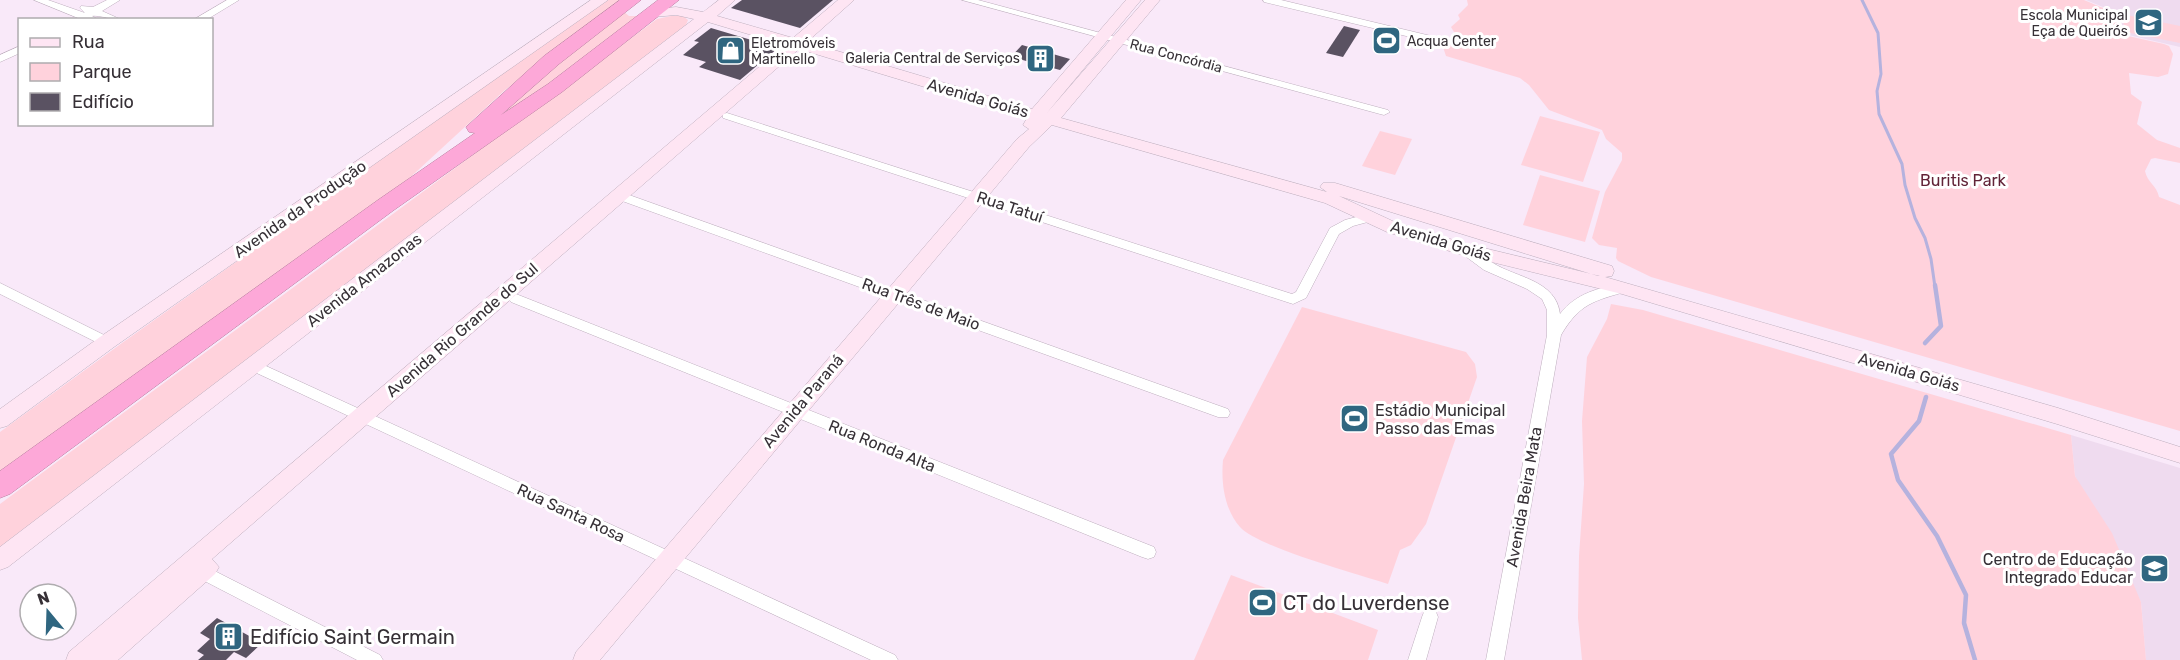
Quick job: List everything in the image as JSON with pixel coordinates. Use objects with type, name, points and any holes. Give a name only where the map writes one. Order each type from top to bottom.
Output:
[{"type":"highway","points":[[386,205],[466,138],[518,88],[574,41],[626,2],[631,13],[661,6]]},
{"type":"highway","points":[[0,486],[300,270],[386,205],[555,88],[661,6]]},
{"type":"street","points":[[39,0],[86,15],[105,18]]},
{"type":"street","points":[[64,0],[86,15]]},
{"type":"street","points":[[86,15],[105,0]]},
{"type":"street","points":[[86,15],[116,0]]},
{"type":"street","points":[[202,18],[234,0]]},
{"type":"street","points":[[213,18],[246,0]]},
{"type":"street","name":"Avenida da Produção","points":[[0,420],[107,342],[601,0]]},
{"type":"street","points":[[697,0],[717,9]]},
{"type":"street","name":"Avenida Rio Grande do Sul","points":[[369,419],[516,299],[625,198],[727,116],[847,0]]},
{"type":"street","name":"Avenida Rio Grande do Sul","points":[[78,660],[195,568],[806,42],[862,0]]},
{"type":"street","name":"Rua Concórdia","points":[[967,0],[1384,112]]},
{"type":"street","name":"Avenida Paraná","points":[[585,660],[1023,143],[1102,36],[1134,0]]},
{"type":"street","name":"Avenida Paraná","points":[[1047,112],[1119,40],[1153,0]]},
{"type":"street","points":[[1268,0],[1427,38]]},
{"type":"street","points":[[661,6],[676,11],[717,9]]},
{"type":"street","name":"Avenida Goiás","points":[[717,9],[806,42],[1047,112],[1331,199],[1393,228],[1463,242],[1949,370],[2180,441]]},
{"type":"street","name":"Avenida Amazonas","points":[[0,560],[717,9]]},
{"type":"street","points":[[0,53],[18,45]]},
{"type":"street","points":[[0,59],[18,50]]},
{"type":"street","name":"Avenida Goiás","points":[[1047,112],[1387,204],[1463,242],[2058,416],[2180,455]]},
{"type":"street","name":"Rua Tatuí","points":[[727,116],[1293,299],[1301,295],[1334,231],[1349,223],[1371,218]]},
{"type":"street","name":"Rua Três de Maio","points":[[625,198],[1223,413]]},
{"type":"street","points":[[1371,218],[1373,211],[1387,204]]},
{"type":"street","name":"Avenida Beira Mata","points":[[1463,242],[1489,267],[1547,296],[1553,308],[1554,335],[1495,660]]},
{"type":"street","points":[[0,288],[107,342]]},
{"type":"street","name":"Avenida Beira Mata","points":[[1554,335],[1571,308],[1582,300],[1594,294],[1623,288]]},
{"type":"street","name":"Rua Ronda Alta","points":[[516,299],[1148,552]]},
{"type":"street","name":"Rua Santa Rosa","points":[[254,365],[889,660]]},
{"type":"street","points":[[195,568],[374,660]]},
{"type":"street","name":"Avenida Rio Grande do Sul","points":[[100,660],[195,568]]},
{"type":"street","points":[[1417,660],[1430,617]]},
{"type":"shaded area","name":"Escola Municipal Eça de Queirós","points":[[2086,0],[2180,0],[2180,47],[2120,33],[2115,12]]},
{"type":"shaded area","name":"Centro de Educação Integrado Educar","points":[[2071,435],[2180,468],[2180,660],[2146,660],[2141,602],[2075,476]]},
{"type":"green space","points":[[605,0],[619,0],[619,5],[505,90],[403,184],[0,480],[0,432]]},
{"type":"green space","name":"Buritis Park","points":[[1467,0],[2084,0],[2115,13],[2119,34],[2164,44],[2169,46],[2173,54],[2168,74],[2158,77],[2129,73],[2131,94],[2142,102],[2137,124],[2157,140],[2180,148],[2180,163],[2155,158],[2151,159],[2145,171],[2159,197],[2180,205],[2180,431],[1651,277],[1618,261],[1617,248],[1599,245],[1592,238],[1605,192],[1622,160],[1622,153],[1606,139],[1602,130],[1549,110],[1529,85],[1520,78],[1446,56],[1443,47],[1449,40],[1457,37],[1451,27],[1460,19],[1458,15],[1468,5]]},
{"type":"green space","points":[[622,10],[629,16],[642,16],[453,154],[494,113]]},
{"type":"green space","points":[[2122,14],[2180,26],[2180,43],[2125,32]]},
{"type":"green space","points":[[683,16],[688,20],[686,25],[0,548],[0,504],[657,19]]},
{"type":"green space","points":[[1540,116],[1600,132],[1583,182],[1521,165]]},
{"type":"green space","points":[[1380,131],[1412,139],[1395,175],[1362,166]]},
{"type":"green space","points":[[1540,175],[1600,191],[1585,242],[1523,225]]},
{"type":"green space","points":[[1611,304],[1643,310],[2071,435],[2075,476],[2112,533],[2141,602],[2146,660],[1582,660],[1578,618],[1579,556],[1584,484],[1582,421],[1587,357],[1607,319]]},
{"type":"green space","name":"Estádio Municipal Passo das Emas","points":[[1302,307],[1466,352],[1475,364],[1477,377],[1426,524],[1411,545],[1400,550],[1388,584],[1266,543],[1240,527],[1227,504],[1223,486],[1223,460]]},
{"type":"green space","name":"CT do Luverdense","points":[[1231,575],[1378,630],[1368,660],[1194,660]]},
{"type":"building","points":[[742,0],[833,0],[800,28],[731,8]]},
{"type":"building","name":"Acqua Center","points":[[1344,26],[1360,30],[1343,57],[1326,53]]},
{"type":"building","name":"Eletromóveis Martinello","points":[[711,28],[778,48],[740,80],[699,67],[706,62],[683,55],[699,42],[694,41]]},
{"type":"building","name":"Galeria Central de Serviços","points":[[1022,45],[1070,59],[1060,70],[1011,57]]},
{"type":"building","name":"Edifício Saint Germain","points":[[217,618],[262,643],[246,658],[234,652],[226,660],[198,660],[204,655],[197,651],[210,639],[200,633]]},
{"type":"waterway","points":[[1862,0],[1878,33],[1881,74],[1877,91],[1879,114],[1902,164],[1905,185],[1915,218],[1925,238],[1931,259],[1935,287]]},
{"type":"waterway","points":[[1925,343],[1941,326],[1935,285]]},
{"type":"waterway","points":[[1926,397],[1919,421],[1891,454],[1898,480],[1937,536],[1966,595],[1964,623],[1975,660]]},
{"type":"place","name":"Escola Municipal Eça de Queirós","points":[[2149,23]]},
{"type":"place","name":"Acqua Center","points":[[1386,41]]},
{"type":"place","name":"Eletromóveis Martinello","points":[[730,51]]},
{"type":"place","name":"Galeria Central de Serviços","points":[[1041,58]]},
{"type":"place","name":"Estádio Municipal Passo das Emas","points":[[1354,419]]},
{"type":"place","name":"Centro de Educação Integrado Educar","points":[[2154,568]]},
{"type":"place","name":"CT do Luverdense","points":[[1262,603]]},
{"type":"place","name":"Edifício Saint Germain","points":[[229,637]]}]
